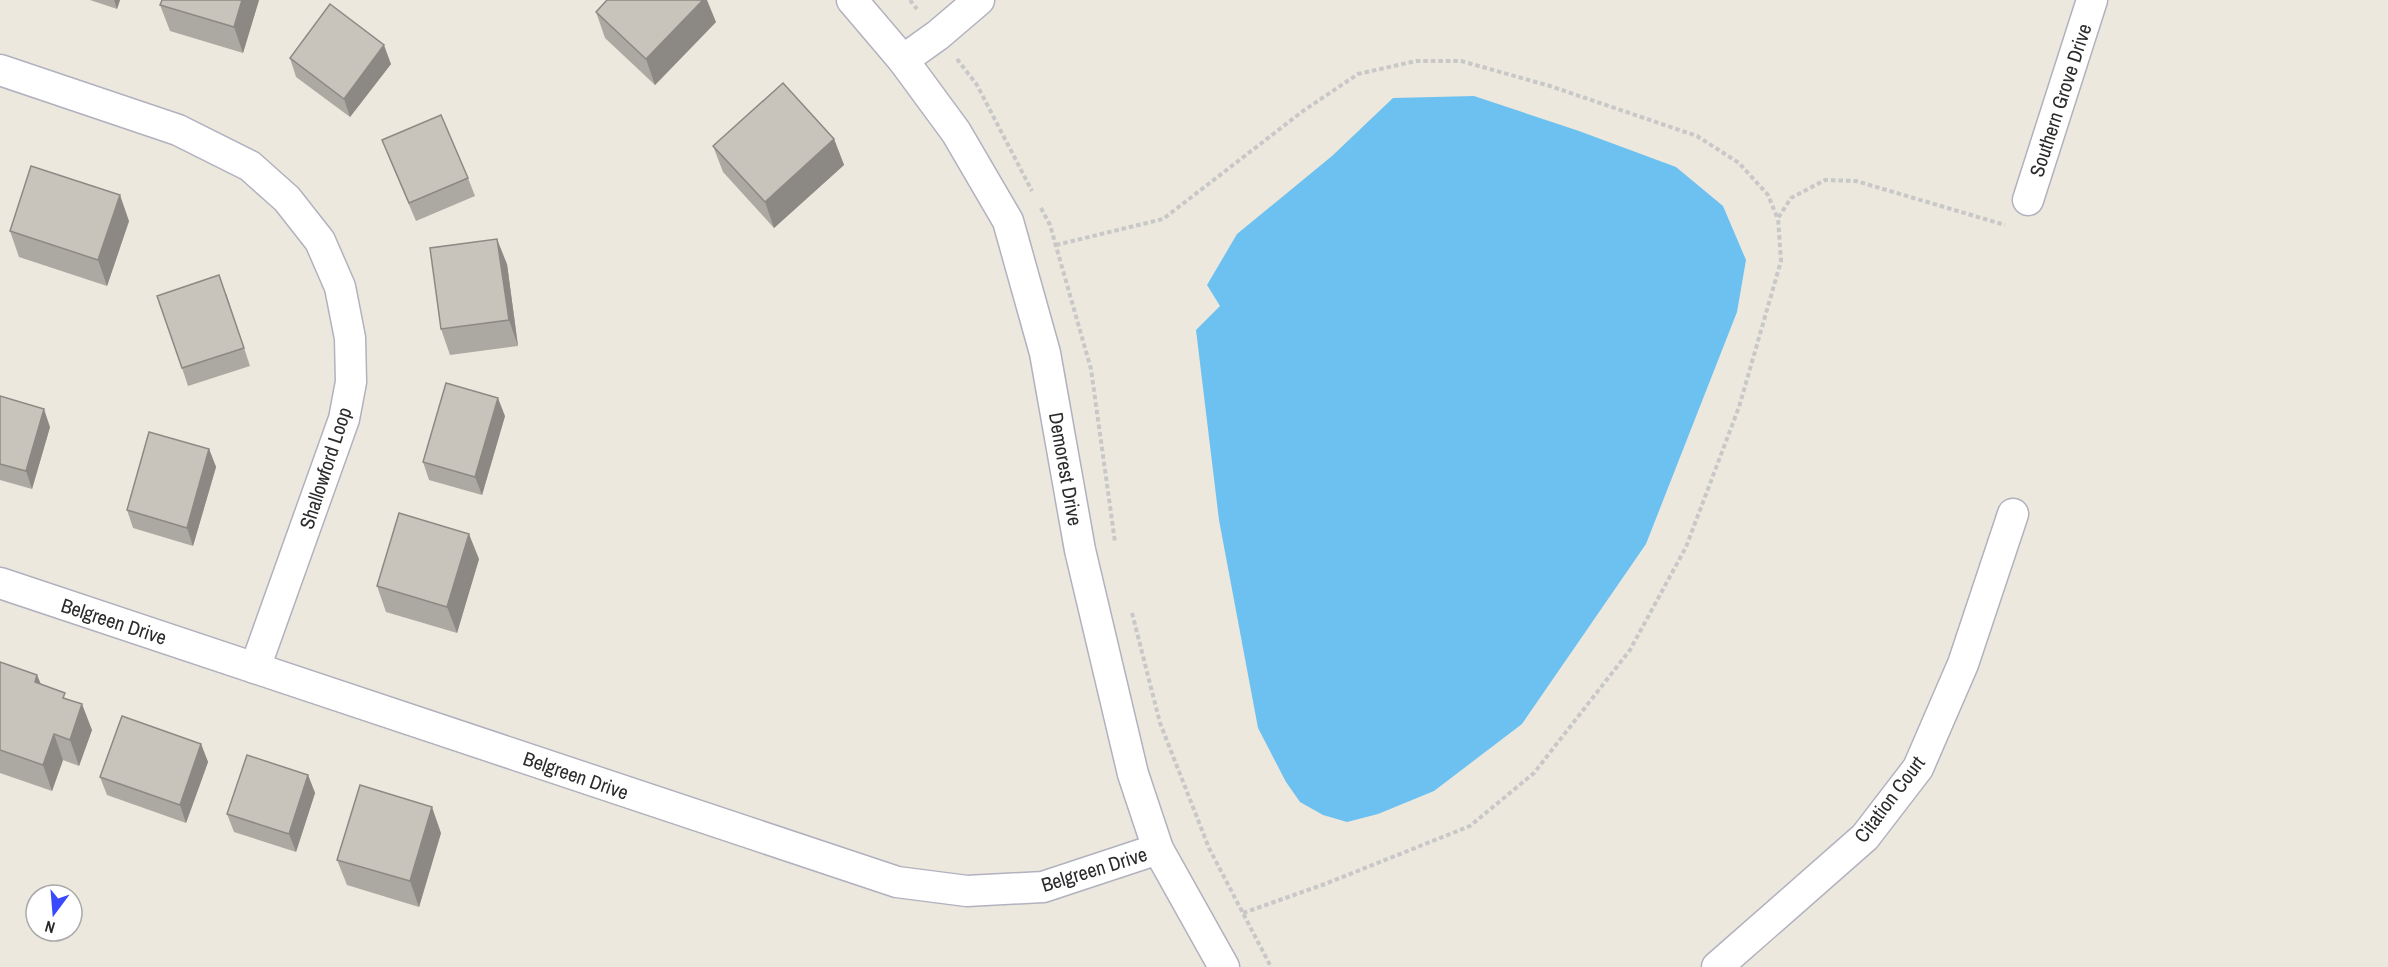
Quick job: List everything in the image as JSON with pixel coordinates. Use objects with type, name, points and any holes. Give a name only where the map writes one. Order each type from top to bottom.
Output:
[{"type":"street","name":"Demorest Drive","points":[[852,0],[903,60],[956,132],[1008,221],[1045,353],[1080,550],[1133,774],[1158,849],[1224,967]]},
{"type":"street","points":[[903,60],[938,35],[979,0]]},
{"type":"street","name":"Southern Grove Drive","points":[[2028,200],[2092,0]]},
{"type":"street","name":"Shallowford Loop","points":[[0,70],[178,130],[249,166],[287,199],[320,241],[340,287],[350,338],[351,382],[344,419],[255,668]]},
{"type":"street","name":"Citation Court","points":[[1717,967],[1865,837],[1917,768],[1963,664],[2013,514]]},
{"type":"street","name":"Belgreen Drive","points":[[0,583],[897,882],[967,891],[1043,887],[1158,849]]},
{"type":"path","points":[[1056,245],[1163,219],[1303,111],[1358,74],[1416,61],[1461,61],[1550,86],[1697,136],[1739,163],[1768,195],[1778,218],[1781,261],[1739,407],[1686,547],[1630,650],[1534,773],[1470,826],[1243,914]]},
{"type":"path","points":[[1778,218],[1791,198],[1826,180],[1856,181],[2009,226],[2028,200]]},
{"type":"water","points":[[1474,96],[1676,167],[1723,206],[1746,260],[1737,312],[1646,544],[1522,724],[1434,791],[1378,814],[1347,822],[1323,815],[1300,802],[1286,782],[1258,728],[1219,520],[1196,330],[1220,306],[1207,285],[1237,234],[1332,156],[1393,98]]},
{"type":"building","points":[[162,0],[242,0],[234,27],[160,5]]},
{"type":"building","points":[[607,0],[703,0],[646,59],[596,12]]},
{"type":"building","points":[[330,4],[384,45],[344,99],[290,58]]},
{"type":"building","points":[[783,83],[834,139],[765,202],[713,146]]},
{"type":"building","points":[[441,115],[468,178],[409,203],[382,140]]},
{"type":"building","points":[[31,166],[120,195],[98,260],[10,231]]},
{"type":"building","points":[[497,239],[509,320],[441,329],[430,248]]},
{"type":"building","points":[[219,275],[244,348],[182,368],[157,296]]},
{"type":"building","points":[[446,383],[498,398],[475,477],[423,462]]},
{"type":"building","points":[[0,396],[44,409],[26,471],[0,464]]},
{"type":"building","points":[[149,432],[209,449],[187,528],[127,510]]},
{"type":"building","points":[[399,513],[469,534],[447,607],[377,586]]},
{"type":"building","points":[[0,662],[37,675],[35,682],[65,693],[63,698],[82,704],[70,740],[54,734],[43,765],[0,750]]},
{"type":"building","points":[[122,716],[201,744],[180,805],[100,777]]},
{"type":"building","points":[[247,755],[308,775],[289,834],[227,814]]},
{"type":"building","points":[[360,785],[432,807],[410,881],[337,860]]}]
